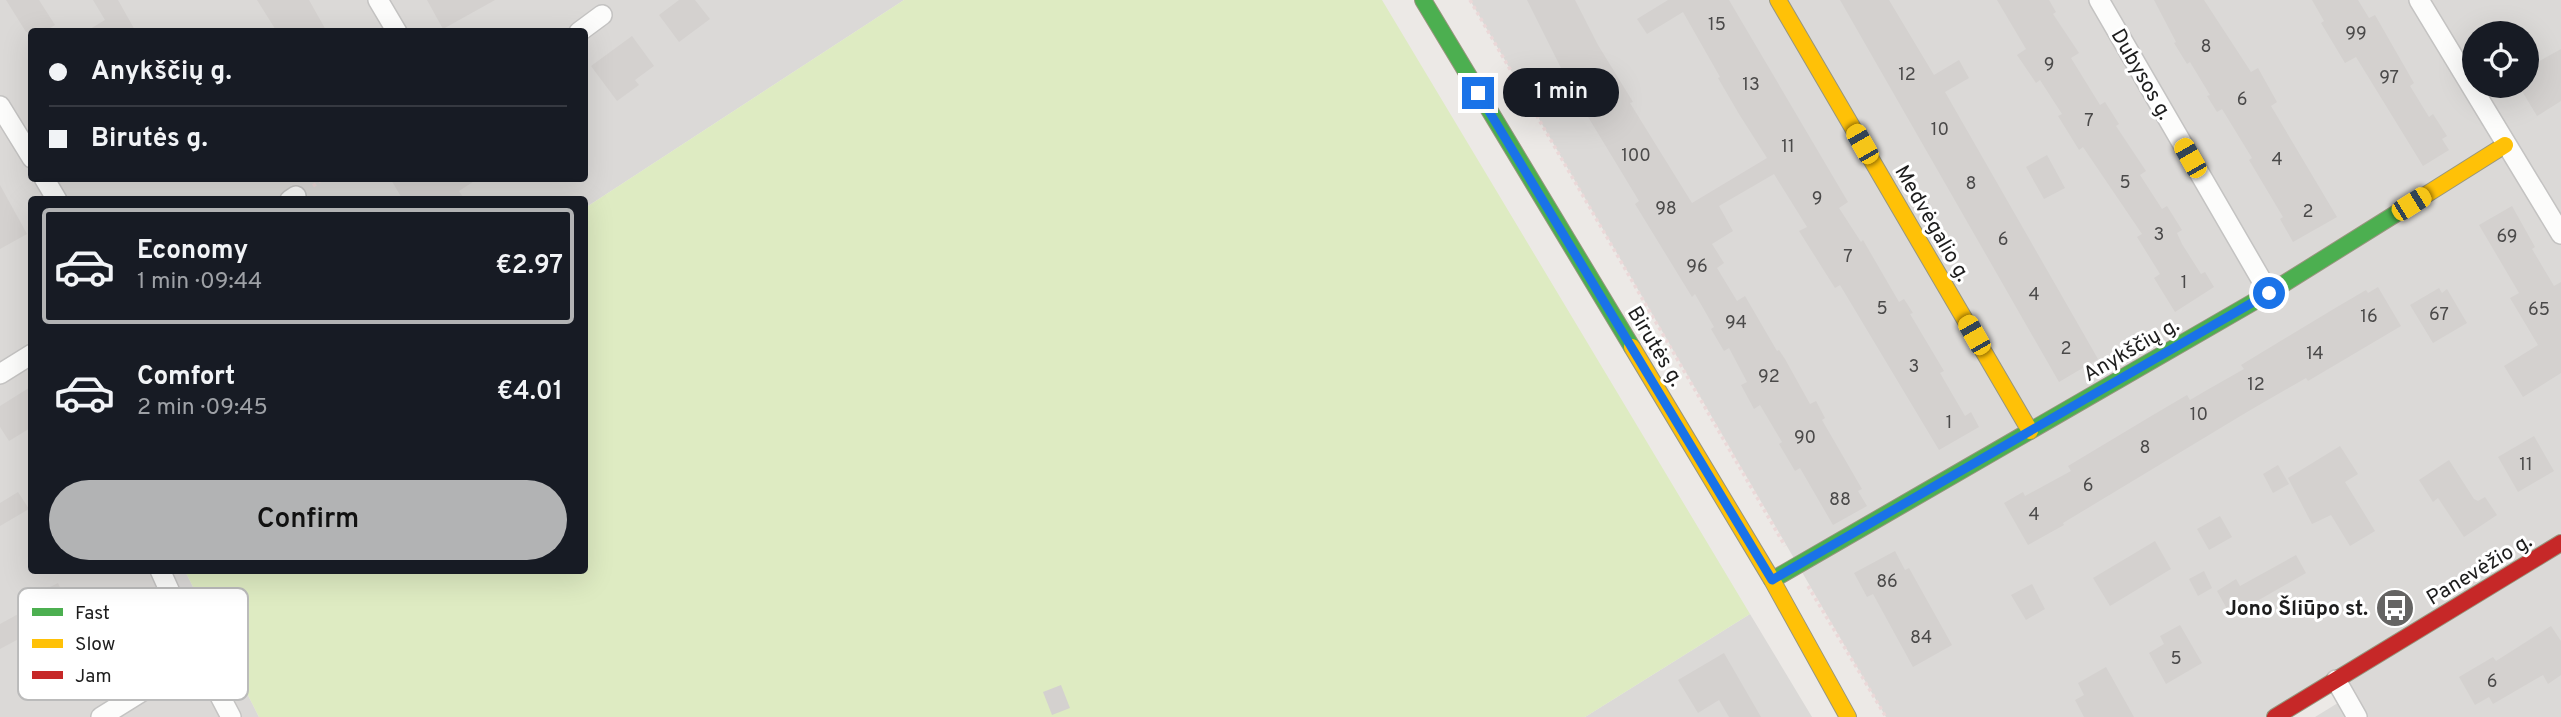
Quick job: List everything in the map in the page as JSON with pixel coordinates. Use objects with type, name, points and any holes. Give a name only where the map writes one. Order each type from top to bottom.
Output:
[{"type":"street","points":[[378,0],[395,28]]},
{"type":"street","name":"Birutės g.","points":[[1423,0],[1772,580],[1848,717]]},
{"type":"street","name":"Medvėgalio g.","points":[[1778,0],[2030,431]]},
{"type":"street","name":"Dubysos g.","points":[[2099,0],[2269,293]]},
{"type":"street","points":[[2419,0],[2561,234]]},
{"type":"street","points":[[584,28],[602,15]]},
{"type":"street","points":[[0,106],[28,152]]},
{"type":"street","name":"Anykščių g.","points":[[1772,580],[2269,293],[2505,145]]},
{"type":"street","points":[[0,374],[28,356]]},
{"type":"street","name":"Panevėžio g.","points":[[2275,717],[2561,543]]},
{"type":"street","points":[[2336,680],[2357,717]]},
{"type":"street","points":[[101,717],[128,700]]},
{"type":"street","points":[[222,700],[231,717]]},
{"type":"path","points":[[1470,0],[1886,717]]},
{"type":"shaded area","points":[[0,0],[904,0],[588,206],[588,196],[28,196],[28,574],[187,574],[194,588],[18,588],[18,700],[248,700],[248,695],[259,717],[0,717]]},
{"type":"shaded area","points":[[1470,0],[2561,0],[2561,717],[2315,717],[2346,698],[2336,681],[2275,717],[1886,717]]},
{"type":"shaded area","points":[[1750,614],[1812,717],[1585,717]]},
{"type":"green space","points":[[904,0],[1382,0],[1750,614],[1585,717],[259,717],[248,695],[248,588],[194,588],[187,574],[588,574],[588,206]]},
{"type":"building","points":[[6,0],[39,0],[55,25],[50,28],[28,28],[26,32]]},
{"type":"building","points":[[93,0],[118,0],[134,28],[92,28],[105,20]]},
{"type":"building","points":[[257,0],[309,0],[325,28],[274,28]]},
{"type":"building","points":[[427,0],[495,0],[445,28]]},
{"type":"building","points":[[679,0],[695,0],[710,19],[679,42],[659,15]]},
{"type":"building","points":[[1527,0],[1575,0],[1598,45],[1633,102],[1630,103],[1692,203],[1767,158],[1718,78],[1720,77],[1683,12],[1647,34],[1637,19],[1668,0],[1729,0],[1848,202],[1839,208],[1861,242],[1863,240],[1899,302],[1904,299],[1913,313],[1910,314],[1944,371],[1940,373],[1965,416],[1971,412],[1979,427],[1939,450],[1840,285],[1835,288],[1799,231],[1807,227],[1774,174],[1719,206],[1733,231],[1712,244],[1724,263],[1717,268],[1737,301],[1745,296],[1810,404],[1816,401],[1825,418],[1822,420],[1862,489],[1858,491],[1867,506],[1833,525],[1800,468],[1795,471],[1779,444],[1782,442],[1760,405],[1754,409],[1741,385],[1747,382],[1729,348],[1724,351],[1695,294],[1692,297],[1635,204],[1639,201],[1573,92]]},
{"type":"building","points":[[1840,0],[1889,0],[1934,75],[1959,60],[1969,78],[1945,92],[2098,359],[2059,382]]},
{"type":"building","points":[[1997,0],[2049,0],[2056,12],[2053,14],[2079,53],[2071,58],[2100,105],[2105,102],[2119,124],[2116,126],[2146,171],[2140,175],[2162,209],[2167,206],[2182,230],[2177,233],[2182,244],[2201,274],[2205,272],[2214,287],[2175,312],[2154,278],[2160,274],[2137,237],[2142,234],[2083,147],[2079,150],[2058,116],[2062,114],[2040,80],[2036,83],[2017,55],[2026,49]]},
{"type":"building","points":[[2154,0],[2204,0],[2251,72],[2258,68],[2277,102],[2271,106],[2337,217],[2293,242],[2280,219],[2283,217],[2249,160],[2252,158],[2222,109],[2217,112],[2190,62],[2187,64]]},
{"type":"building","points":[[2312,0],[2358,0],[2369,18],[2375,15],[2414,83],[2410,86],[2429,117],[2433,114],[2447,136],[2442,139],[2449,150],[2423,166],[2356,57],[2345,63],[2321,23],[2324,21]]},
{"type":"building","points":[[632,36],[654,66],[635,80],[639,85],[617,101],[591,66]]},
{"type":"building","points":[[2561,49],[2561,101],[2537,116],[2526,98],[2539,98],[2539,61]]},
{"type":"building","points":[[2047,155],[2065,188],[2044,199],[2026,167]]},
{"type":"building","points":[[392,182],[473,182],[459,191],[462,196],[401,196]]},
{"type":"building","points":[[0,185],[27,234],[0,249]]},
{"type":"building","points":[[2512,206],[2535,247],[2532,249],[2554,286],[2561,282],[2561,373],[2523,397],[2504,366],[2538,345],[2510,298],[2519,293],[2479,225]]},
{"type":"building","points":[[2378,287],[2401,326],[2308,381],[2306,378],[2247,412],[2028,545],[2004,503],[2023,492],[2025,496],[2071,471],[2068,466],[2153,415],[2187,395],[2190,400],[2244,369],[2241,365],[2337,307],[2366,290],[2368,293]]},
{"type":"building","points":[[2439,288],[2442,293],[2447,289],[2467,323],[2433,343],[2410,305]]},
{"type":"building","points":[[28,388],[28,429],[9,441],[0,427],[0,406]]},
{"type":"building","points":[[2534,436],[2554,471],[2518,492],[2498,457]]},
{"type":"building","points":[[2340,446],[2358,474],[2345,482],[2375,531],[2350,546],[2331,515],[2312,524],[2288,478]]},
{"type":"building","points":[[2449,460],[2474,499],[2478,501],[2485,497],[2497,515],[2464,537],[2438,498],[2433,502],[2419,480]]},
{"type":"building","points":[[2278,465],[2289,484],[2273,493],[2263,474]]},
{"type":"building","points":[[18,492],[28,510],[0,526],[0,503]]},
{"type":"building","points":[[2220,516],[2232,537],[2209,550],[2197,529]]},
{"type":"building","points":[[2155,541],[2171,569],[2110,606],[2093,578]]},
{"type":"building","points":[[1895,551],[1905,570],[1909,568],[1952,645],[1913,667],[1873,594],[1867,597],[1854,573]]},
{"type":"building","points":[[2296,555],[2306,573],[2231,616],[2217,591],[2236,579],[2240,586]]},
{"type":"building","points":[[2204,571],[2212,588],[2198,596],[2189,579]]},
{"type":"building","points":[[2032,584],[2045,609],[2026,620],[2011,595]]},
{"type":"building","points":[[18,614],[18,639],[0,649],[0,624]]},
{"type":"building","points":[[2180,625],[2202,663],[2166,684],[2149,653],[2164,644],[2160,636]]},
{"type":"building","points":[[2551,626],[2561,641],[2561,675],[2548,684],[2543,675],[2493,704],[2489,697],[2475,705],[2459,677],[2493,657],[2496,661]]},
{"type":"building","points":[[1724,653],[1761,717],[1729,717],[1719,700],[1698,713],[1678,680]]},
{"type":"building","points":[[2106,667],[2134,717],[2084,717],[2075,700],[2084,695],[2078,683]]},
{"type":"building","points":[[1061,685],[1070,708],[1052,715],[1043,692]]},
{"type":"traffic: fast","points":[[1423,0],[1632,347]]},
{"type":"traffic: fast","points":[[1772,580],[2269,293],[2405,208]]},
{"type":"traffic: slow","points":[[1778,0],[2030,431]]},
{"type":"traffic: slow","points":[[2405,208],[2505,145]]},
{"type":"traffic: slow","points":[[1632,347],[1772,580],[1848,717]]},
{"type":"traffic: jam","points":[[2275,717],[2561,543]]},
{"type":"place","name":"Jono Šliūpo st.","points":[[2395,608]]},
{"type":"route","points":[[1478,93],[1772,580],[2269,293]]}]
